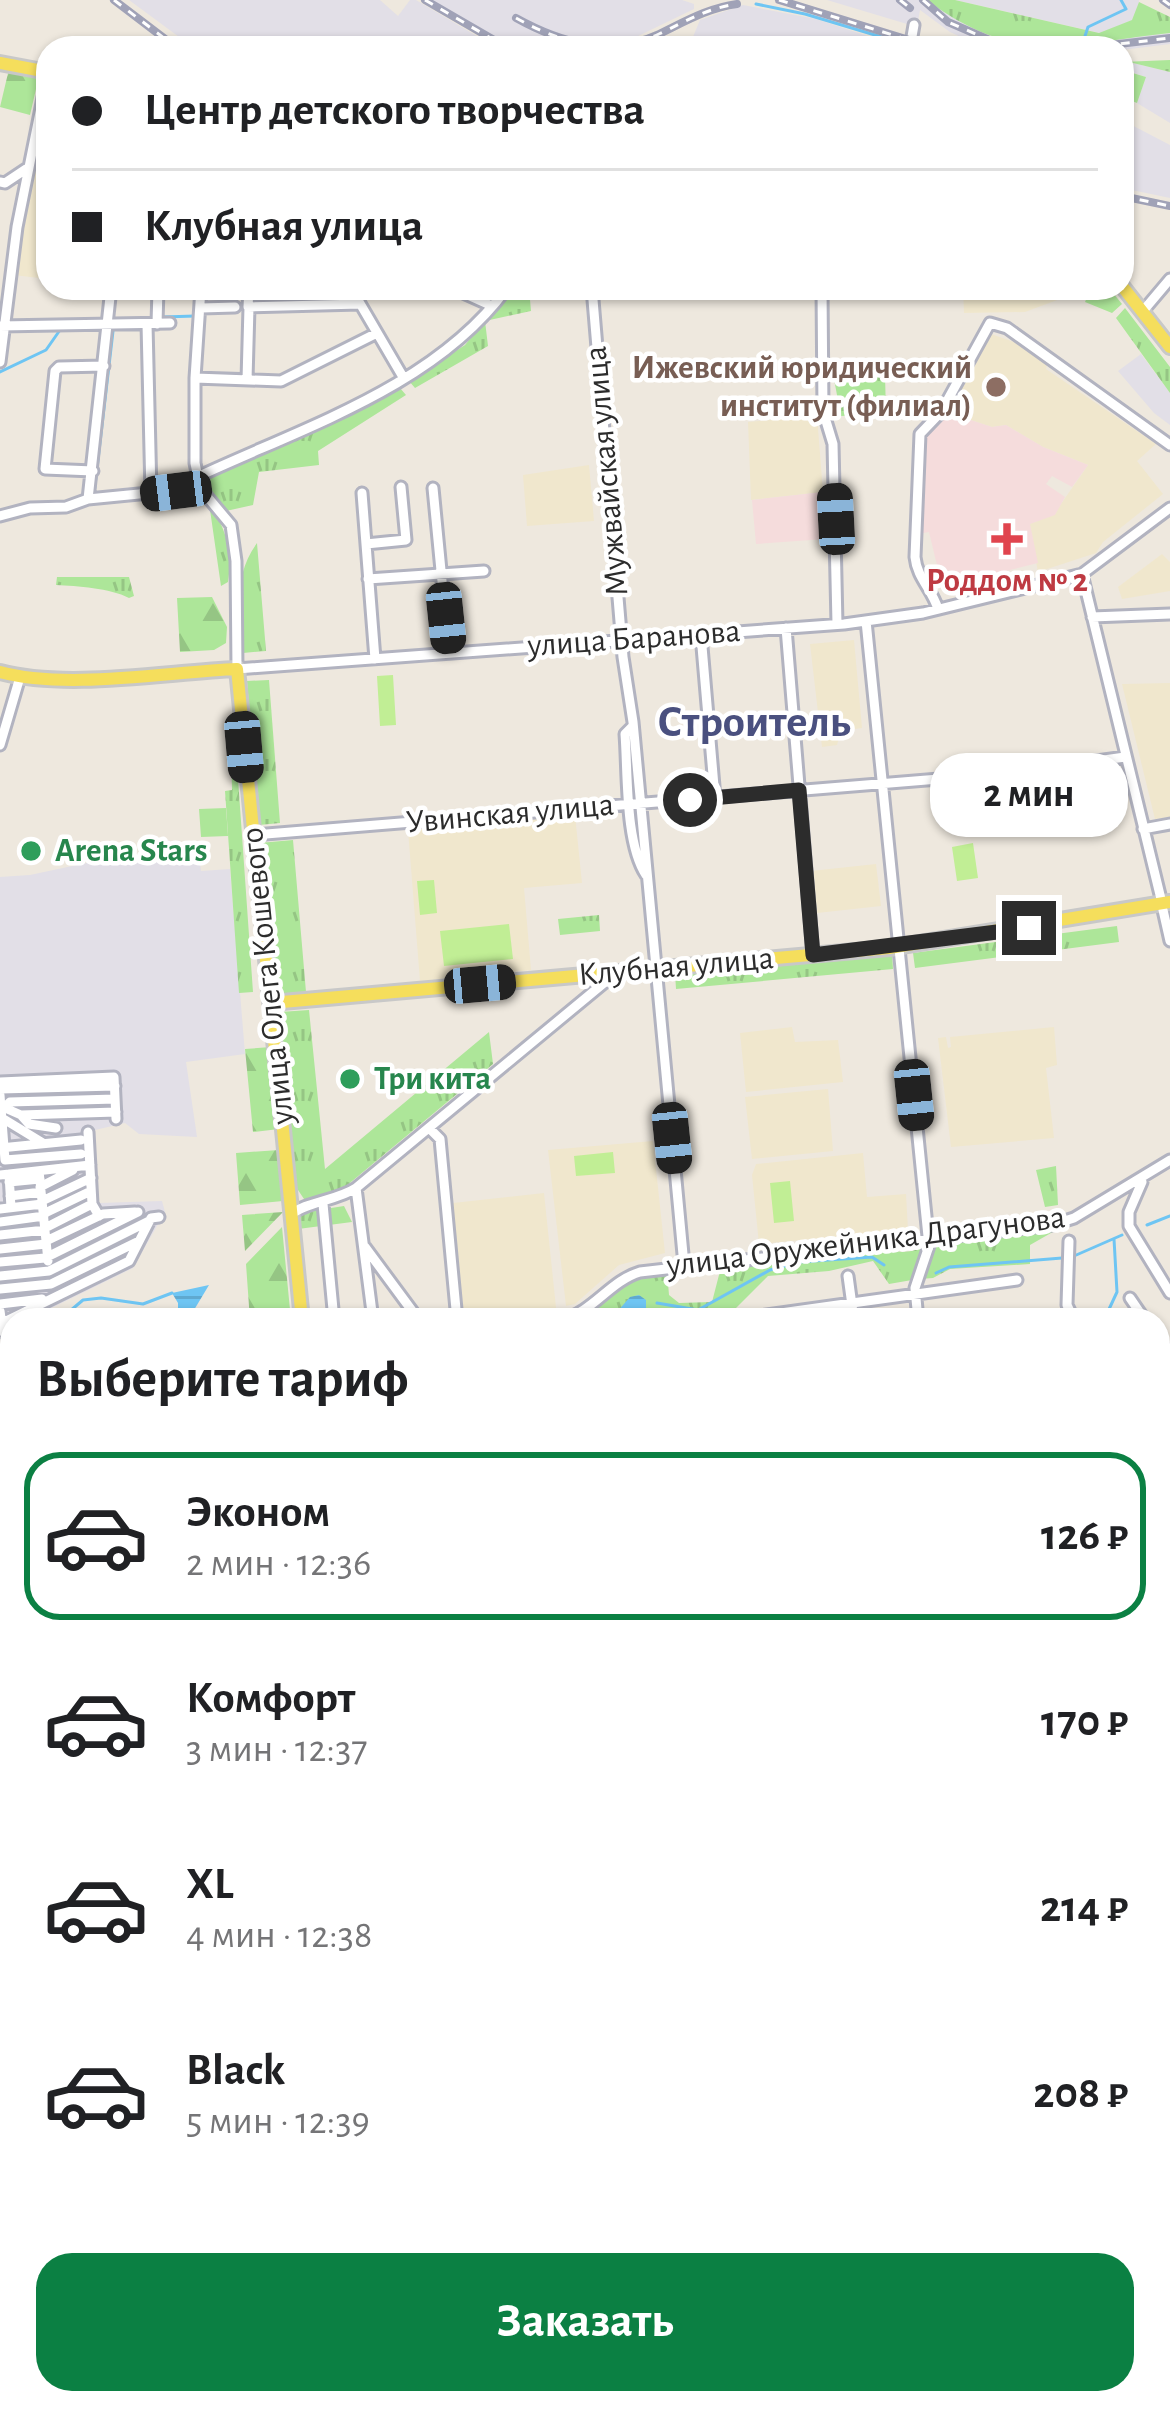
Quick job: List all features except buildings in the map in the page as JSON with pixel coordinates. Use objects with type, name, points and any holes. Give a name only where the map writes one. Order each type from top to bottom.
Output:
[{"type":"main road","points":[[0,62],[36,70]]},
{"type":"main road","points":[[1134,300],[1170,347]]},
{"type":"main road","name":"улица Баранова","points":[[0,672],[20,677],[237,669]]},
{"type":"main road","name":"улица Олега Кошевого","points":[[237,669],[301,1308]]},
{"type":"main road","name":"Клубная улица","points":[[271,1003],[898,946],[1163,907]]},
{"type":"street","points":[[912,36],[914,25]]},
{"type":"street","points":[[0,362],[4,290],[36,128]]},
{"type":"street","points":[[0,182],[27,169]]},
{"type":"street","points":[[1143,311],[1170,279]]},
{"type":"street","points":[[88,499],[110,300]]},
{"type":"street","points":[[152,494],[156,300]]},
{"type":"street","points":[[199,483],[195,378],[201,300]]},
{"type":"street","points":[[246,300],[247,380]]},
{"type":"street","points":[[358,300],[403,377]]},
{"type":"street","points":[[479,300],[492,306]]},
{"type":"street","points":[[0,516],[199,483],[398,383],[462,340],[497,300]]},
{"type":"street","name":"Мужвайская улица","points":[[593,300],[633,726],[625,734],[636,804],[636,860],[648,878],[684,1265]]},
{"type":"street","points":[[822,300],[823,411],[833,444],[837,624]]},
{"type":"street","points":[[201,308],[360,304]]},
{"type":"street","points":[[4,327],[170,323]]},
{"type":"street","points":[[938,609],[915,557],[920,434],[941,412],[990,323],[1007,328],[1170,446]]},
{"type":"street","points":[[195,378],[281,381],[377,333]]},
{"type":"street","points":[[94,471],[44,469],[56,371],[59,367],[104,366]]},
{"type":"street","name":"улица Олега Кошевого","points":[[199,483],[231,525],[237,669]]},
{"type":"street","points":[[366,544],[406,540],[401,488]]},
{"type":"street","points":[[433,488],[449,653]]},
{"type":"street","points":[[362,493],[375,659]]},
{"type":"street","name":"улица Баранова","points":[[237,669],[837,624],[938,609],[1082,574],[1170,508]]},
{"type":"street","points":[[368,579],[484,571]]},
{"type":"street","points":[[1082,574],[1170,940]]},
{"type":"street","points":[[1092,617],[1170,614]]},
{"type":"street","points":[[866,621],[929,1246],[915,1294],[917,1308]]},
{"type":"street","points":[[786,628],[813,955]]},
{"type":"street","points":[[701,634],[715,798]]},
{"type":"street","points":[[0,745],[20,677]]},
{"type":"street","name":"Увинская улица","points":[[253,835],[1012,773],[1125,757]]},
{"type":"street","points":[[1143,829],[1170,824]]},
{"type":"street","points":[[292,1214],[356,1188],[618,972]]},
{"type":"street","points":[[2,1112],[116,1116],[115,1077],[0,1088],[5,1160],[84,1162]]},
{"type":"street","points":[[2,1112],[10,1102],[115,1100]]},
{"type":"street","points":[[2,1112],[44,1144]]},
{"type":"street","points":[[21,1115],[29,1124],[56,1128]]},
{"type":"street","points":[[428,1128],[440,1139],[456,1308]]},
{"type":"street","points":[[3,1134],[22,1130]]},
{"type":"street","points":[[2,1148],[85,1136],[84,1162],[99,1216]]},
{"type":"street","name":"улица Оружейника Драгунова","points":[[586,1308],[624,1276],[684,1265],[1052,1225],[1074,1218],[1170,1160]]},
{"type":"street","points":[[0,1262],[84,1162]]},
{"type":"street","points":[[6,1177],[43,1213],[54,1302]]},
{"type":"street","points":[[6,1177],[7,1204],[43,1213],[99,1216],[127,1210],[153,1218]]},
{"type":"street","points":[[0,1249],[91,1178]]},
{"type":"street","points":[[1143,1179],[1129,1212],[1129,1226],[1170,1294]]},
{"type":"street","points":[[356,1188],[372,1308]]},
{"type":"street","points":[[0,1235],[92,1191]]},
{"type":"street","points":[[290,1192],[309,1206]]},
{"type":"street","points":[[0,1222],[92,1204]]},
{"type":"street","points":[[323,1204],[333,1308]]},
{"type":"street","points":[[43,1213],[138,1212]]},
{"type":"street","points":[[38,1308],[129,1261],[153,1218]]},
{"type":"street","points":[[0,1276],[49,1271],[153,1218]]},
{"type":"street","points":[[0,1289],[51,1284],[139,1241]]},
{"type":"street","points":[[1068,1308],[1069,1241]]},
{"type":"street","points":[[365,1247],[410,1308]]},
{"type":"street","points":[[848,1276],[853,1308]]},
{"type":"street","points":[[822,1308],[1017,1280]]},
{"type":"street","points":[[1130,1298],[1137,1308]]},
{"type":"street","points":[[34,1308],[54,1302]]},
{"type":"shaded area","points":[[129,0],[380,0],[398,16],[410,0],[416,0],[477,36],[178,36]]},
{"type":"shaded area","points":[[431,0],[682,0],[694,4],[694,9],[638,36],[485,33]]},
{"type":"shaded area","points":[[827,0],[927,0],[986,36],[958,36],[920,10],[917,27]]},
{"type":"shaded area","points":[[955,0],[1139,2],[1133,20],[1100,33]]},
{"type":"shaded area","points":[[743,5],[816,19],[868,36],[693,36],[700,20]]},
{"type":"shaded area","points":[[1170,33],[1170,44],[1134,48],[1134,36]]},
{"type":"shaded area","points":[[1134,63],[1170,72],[1170,123],[1137,103],[1146,77],[1134,73]]},
{"type":"shaded area","points":[[1134,126],[1170,145],[1170,198],[1134,190]]},
{"type":"shaded area","points":[[35,155],[36,278],[14,275]]},
{"type":"shaded area","points":[[963,300],[1057,300],[1025,312],[964,313]]},
{"type":"shaded area","points":[[991,334],[1014,342],[1156,444],[1137,461],[1163,494],[1103,542],[1096,553],[1038,572],[1029,524],[1054,514],[1088,465],[1006,425],[992,427],[946,412]]},
{"type":"shaded area","points":[[1141,354],[1170,393],[1170,425],[1118,371]]},
{"type":"shaded area","points":[[946,412],[992,427],[1006,425],[1088,465],[1072,487],[1052,476],[1046,484],[1065,497],[1055,515],[1030,524],[1038,563],[953,584],[941,582],[929,532],[918,534],[922,438]]},
{"type":"shaded area","points":[[817,416],[823,492],[751,500],[748,422]]},
{"type":"shaded area","points":[[589,465],[594,521],[527,526],[523,475]]},
{"type":"shaded area","points":[[823,492],[825,539],[756,544],[752,500]]},
{"type":"shaded area","points":[[1162,554],[1170,562],[1170,591],[1122,599],[1118,587]]},
{"type":"shaded area","points":[[854,640],[862,728],[841,731],[837,745],[822,747],[810,644]]},
{"type":"shaded area","points":[[1170,683],[1170,817],[1155,819],[1122,684]]},
{"type":"shaded area","points":[[575,815],[582,883],[524,888],[531,970],[420,981],[408,830]]},
{"type":"shaded area","points":[[199,857],[201,871],[230,869],[245,1054],[186,1062],[197,1137],[139,1134],[125,1123],[95,1130],[98,1203],[162,1201],[165,1212],[133,1268],[51,1308],[0,1308],[0,877],[105,859]]},
{"type":"shaded area","points":[[876,864],[881,906],[817,913],[811,871]]},
{"type":"shaded area","points":[[792,1027],[795,1042],[838,1040],[843,1082],[746,1092],[740,1033]]},
{"type":"shaded area","points":[[1054,1027],[1057,1065],[1046,1068],[1054,1138],[951,1147],[938,1038],[946,1037],[948,1048],[950,1037]]},
{"type":"shaded area","points":[[828,1089],[833,1151],[752,1159],[745,1097]]},
{"type":"shaded area","points":[[653,1141],[665,1253],[619,1265],[575,1304],[566,1306],[548,1150]]},
{"type":"shaded area","points":[[863,1153],[867,1197],[906,1194],[908,1230],[759,1244],[752,1175],[756,1164]]},
{"type":"shaded area","points":[[544,1193],[556,1308],[461,1308],[453,1203]]},
{"type":"green space","points":[[927,0],[955,0],[1099,33],[1132,20],[1139,2],[1170,17],[1170,33],[1134,37],[992,36]]},
{"type":"green space","points":[[1170,60],[1170,72],[1134,63]]},
{"type":"green space","points":[[9,69],[36,75],[30,115],[0,107]]},
{"type":"green space","points":[[1134,73],[1146,77],[1134,102]]},
{"type":"green space","points":[[501,300],[530,300],[531,311],[485,321],[488,346],[415,388],[409,381],[465,345]]},
{"type":"green space","points":[[1119,300],[1122,304],[1112,313],[1085,302]]},
{"type":"green space","points":[[1125,308],[1170,367],[1170,393],[1116,318]]},
{"type":"green space","points":[[833,374],[885,374],[886,414],[841,416]]},
{"type":"green space","points":[[400,388],[406,395],[318,451],[319,465],[259,472],[253,505],[226,511],[204,481]]},
{"type":"green space","points":[[209,503],[229,550],[228,582],[221,586]]},
{"type":"green space","points":[[257,543],[266,651],[243,653],[241,582]]},
{"type":"green space","points":[[57,577],[129,577],[134,596],[56,585]]},
{"type":"green space","points":[[212,597],[227,627],[226,643],[214,650],[180,652],[177,598]]},
{"type":"green space","points":[[393,675],[396,725],[380,726],[377,676]]},
{"type":"green space","points":[[269,680],[280,823],[259,825],[247,681]]},
{"type":"green space","points":[[231,750],[236,750],[253,992],[239,993],[225,791],[232,790]]},
{"type":"green space","points":[[226,808],[228,836],[201,837],[199,809]]},
{"type":"green space","points":[[293,840],[306,992],[284,994],[272,984],[259,843]]},
{"type":"green space","points":[[973,843],[978,878],[957,881],[952,847]]},
{"type":"green space","points":[[434,880],[437,913],[420,915],[417,881]]},
{"type":"green space","points":[[599,915],[600,931],[560,935],[558,919]]},
{"type":"green space","points":[[509,924],[513,959],[444,966],[440,931]]},
{"type":"green space","points":[[1117,926],[1119,942],[915,968],[913,953]]},
{"type":"green space","points":[[892,953],[893,969],[676,989],[675,973]]},
{"type":"green space","points":[[309,1010],[325,1169],[489,1032],[493,1064],[339,1192],[304,1199],[296,1187],[277,1018],[280,1012]]},
{"type":"green space","points":[[271,1047],[279,1129],[253,1132],[245,1049]]},
{"type":"green space","points":[[279,1150],[283,1201],[240,1205],[236,1153]]},
{"type":"green space","points":[[613,1152],[615,1173],[576,1176],[574,1156]]},
{"type":"green space","points":[[1056,1166],[1058,1205],[1045,1207],[1036,1170]]},
{"type":"green space","points":[[790,1181],[794,1221],[774,1223],[770,1183]]},
{"type":"green space","points":[[344,1206],[352,1222],[298,1229],[299,1213]]},
{"type":"green space","points":[[283,1212],[245,1251],[242,1215]]},
{"type":"green space","points":[[282,1227],[290,1308],[249,1308],[246,1264]]},
{"type":"green space","points":[[1058,1229],[1030,1245],[1030,1264],[950,1269],[920,1279],[934,1241]]},
{"type":"green space","points":[[876,1245],[900,1252],[923,1247],[912,1280],[889,1284],[873,1261],[829,1271],[768,1276],[736,1308],[593,1308],[626,1281],[667,1271],[669,1295],[679,1303],[712,1302],[720,1271],[733,1262]]},
{"type":"water","points":[[209,1285],[195,1308],[178,1308],[172,1293]]},
{"type":"water","points":[[639,1295],[646,1300],[646,1308],[620,1308]]},
{"type":"waterway","points":[[1085,36],[1088,27],[1126,9],[1121,0]]},
{"type":"waterway","points":[[756,4],[878,36]]},
{"type":"waterway","points":[[163,317],[195,316]]},
{"type":"waterway","points":[[114,321],[155,317]]},
{"type":"waterway","points":[[0,372],[46,350],[60,330]]},
{"type":"waterway","points":[[94,494],[113,331]]},
{"type":"waterway","points":[[1147,1225],[1170,1216]]},
{"type":"waterway","points":[[1074,1256],[1122,1235]]},
{"type":"waterway","points":[[1110,1308],[1117,1292],[1114,1239]]},
{"type":"waterway","points":[[702,1308],[770,1270],[799,1262],[872,1257],[884,1265]]},
{"type":"waterway","points":[[936,1273],[949,1267],[1062,1258]]},
{"type":"waterway","points":[[74,1308],[83,1300],[101,1298],[143,1304],[172,1293]]},
{"type":"waterway","points":[[657,1303],[686,1308]]},
{"type":"railway","points":[[114,0],[161,36]]},
{"type":"railway","points":[[425,0],[487,36]]},
{"type":"railway","points":[[779,0],[896,36]]},
{"type":"railway","points":[[900,0],[910,8]]},
{"type":"railway","points":[[923,0],[948,22],[980,36]]},
{"type":"railway","points":[[1163,0],[1170,5]]},
{"type":"railway","points":[[654,36],[737,4]]},
{"type":"railway","points":[[516,18],[556,36]]},
{"type":"railway","points":[[1134,42],[1170,38]]},
{"type":"railway","points":[[1134,198],[1170,206]]},
{"type":"place","name":"Ижевский юридический институт (филиал)","points":[[996,387]]},
{"type":"place","name":"Роддом № 2","points":[[1007,539]]},
{"type":"place","name":"Arena Stars","points":[[31,851]]},
{"type":"place","name":"Три кита","points":[[350,1079]]},
{"type":"district","name":"Строитель","points":[[754,722]]},
{"type":"route","points":[[690,800],[799,790],[813,955],[1029,928]]}]
